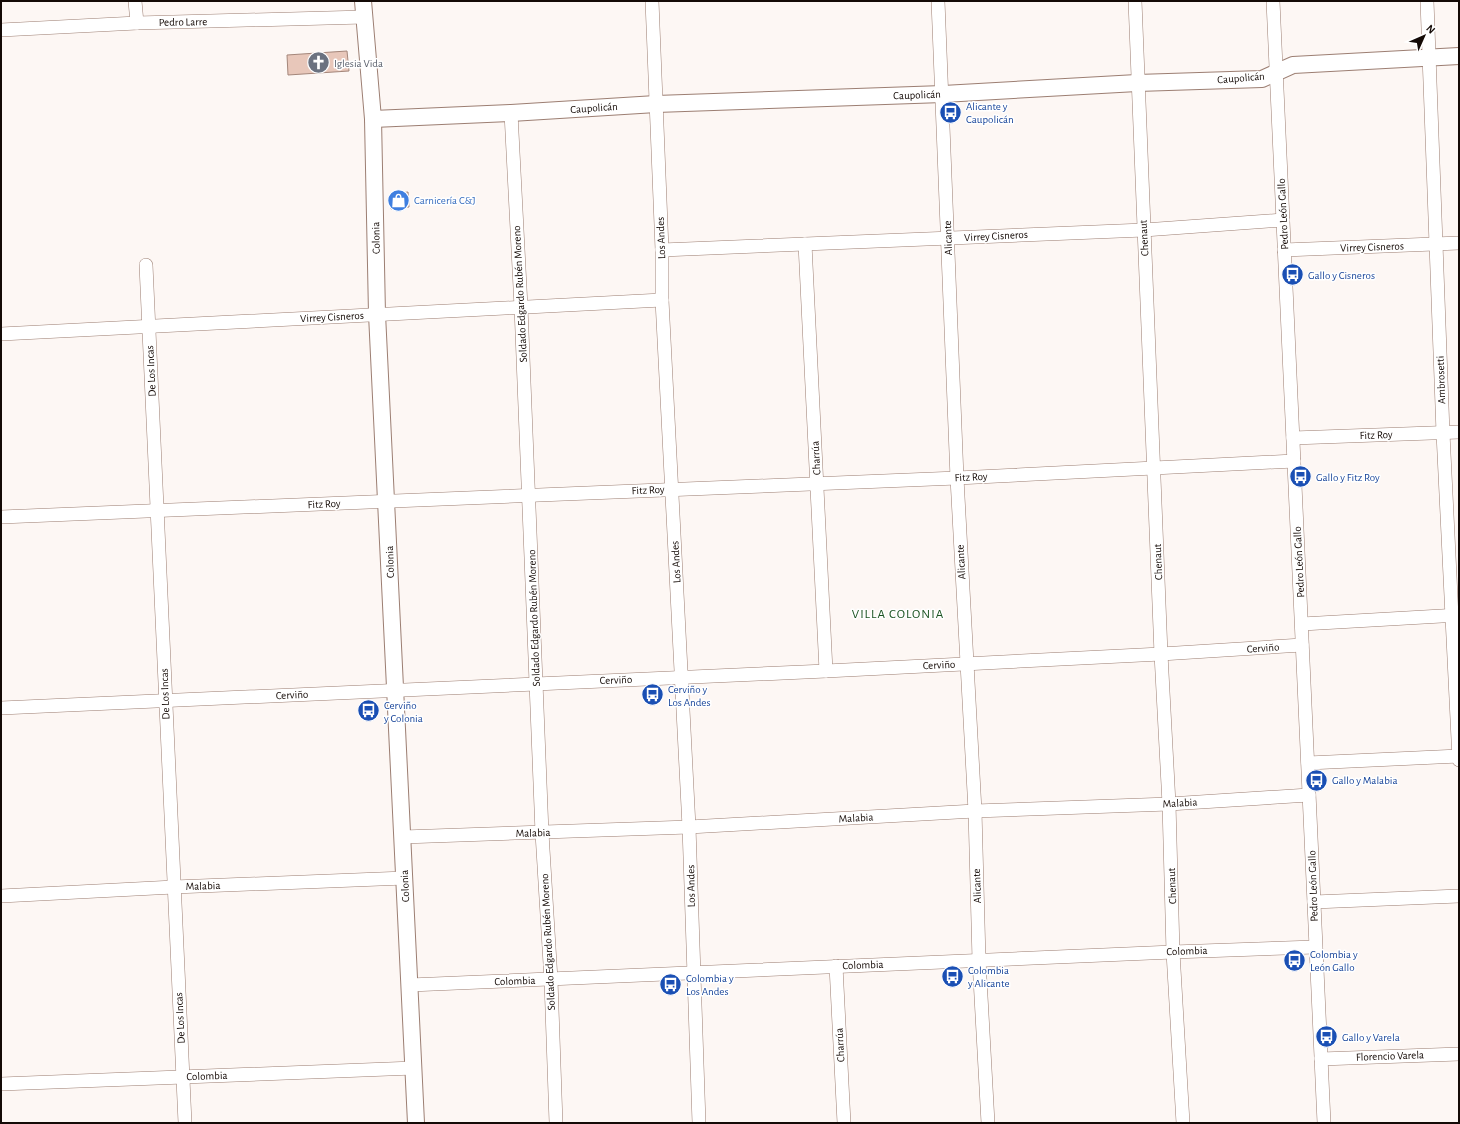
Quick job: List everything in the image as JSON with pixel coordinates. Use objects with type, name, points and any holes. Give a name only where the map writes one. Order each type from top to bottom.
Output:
[{"type":"street","points":[[135,1],[137,23]]},
{"type":"street","name":"Colonia","points":[[364,1],[364,17],[373,119],[377,314],[395,690],[404,837],[416,1123]]},
{"type":"street","name":"Los Andes","points":[[652,1],[662,250],[662,300],[689,827],[699,1123]]},
{"type":"street","name":"Alicante","points":[[938,1],[943,94],[957,478],[975,811],[979,960],[988,1123]]},
{"type":"street","name":"Chenaut","points":[[1135,1],[1155,468],[1161,654],[1169,804],[1173,952],[1183,1123]]},
{"type":"street","name":"Pedro León Gallo","points":[[1273,1],[1324,1123]]},
{"type":"street","name":"Ambrosetti","points":[[1427,1],[1443,433],[1456,615],[1459,760]]},
{"type":"street","name":"Pedro Larre","points":[[1,30],[137,23],[364,17]]},
{"type":"street","name":"Caupolicán","points":[[373,119],[511,113],[656,104],[943,94],[1138,83],[1262,79],[1293,65],[1459,56]]},
{"type":"street","name":"Soldado Edgardo Rubén Moreno","points":[[511,113],[522,307],[542,833],[551,980],[556,1123]]},
{"type":"street","name":"Virrey Cisneros","points":[[662,250],[1144,230],[1283,220]]},
{"type":"street","name":"Virrey Cisneros","points":[[1284,250],[1459,243]]},
{"type":"street","name":"Charrúa","points":[[805,244],[826,671]]},
{"type":"street","name":"De Los Incas","points":[[146,265],[185,1123]]},
{"type":"street","name":"Virrey Cisneros","points":[[1,334],[662,300]]},
{"type":"street","name":"Fitz Roy","points":[[1293,438],[1459,432]]},
{"type":"street","name":"Fitz Roy","points":[[1,516],[818,484],[1294,461]]},
{"type":"street","points":[[1302,624],[1456,615]]},
{"type":"street","name":"Cerviño","points":[[1,708],[536,683],[682,678],[1161,654],[1302,645]]},
{"type":"street","points":[[1308,763],[1459,756]]},
{"type":"street","name":"Malabia","points":[[404,837],[689,827],[975,811],[1169,804],[1309,795]]},
{"type":"street","name":"Malabia","points":[[1,896],[174,887],[405,878]]},
{"type":"street","points":[[1314,902],[1459,896]]},
{"type":"street","name":"Colombia","points":[[410,985],[1316,947]]},
{"type":"street","name":"Charrúa","points":[[836,966],[844,1123]]},
{"type":"street","name":"Florencio Varela","points":[[1321,1059],[1459,1054]]},
{"type":"street","name":"Colombia","points":[[1,1084],[414,1068]]},
{"type":"building","name":"Iglesia Vida","points":[[347,51],[349,71],[288,75],[287,55]]},
{"type":"building","name":"Carnicería C&J","points":[[408,192],[409,207],[391,209],[390,194]]},
{"type":"place","name":"Iglesia Vida","points":[[318,63]]},
{"type":"place","name":"Alicante y Caupolicán","points":[[951,112]]},
{"type":"place","name":"Carnicería C&J","points":[[399,200]]},
{"type":"place","name":"Gallo y Cisneros","points":[[1293,275]]},
{"type":"place","name":"Gallo y Fitz Roy","points":[[1301,477]]},
{"type":"place","name":"Cerviño y Los Andes","points":[[652,695]]},
{"type":"place","name":"Cerviño y Colonia","points":[[368,711]]},
{"type":"place","name":"Gallo y Malabia","points":[[1316,780]]},
{"type":"place","name":"Colombia y León Gallo","points":[[1294,960]]},
{"type":"place","name":"Colombia y Alicante","points":[[952,976]]},
{"type":"place","name":"Colombia y Los Andes","points":[[671,984]]},
{"type":"place","name":"Gallo y Varela","points":[[1327,1037]]},
{"type":"district","name":"VILLA COLONIA","points":[[898,614]]}]
